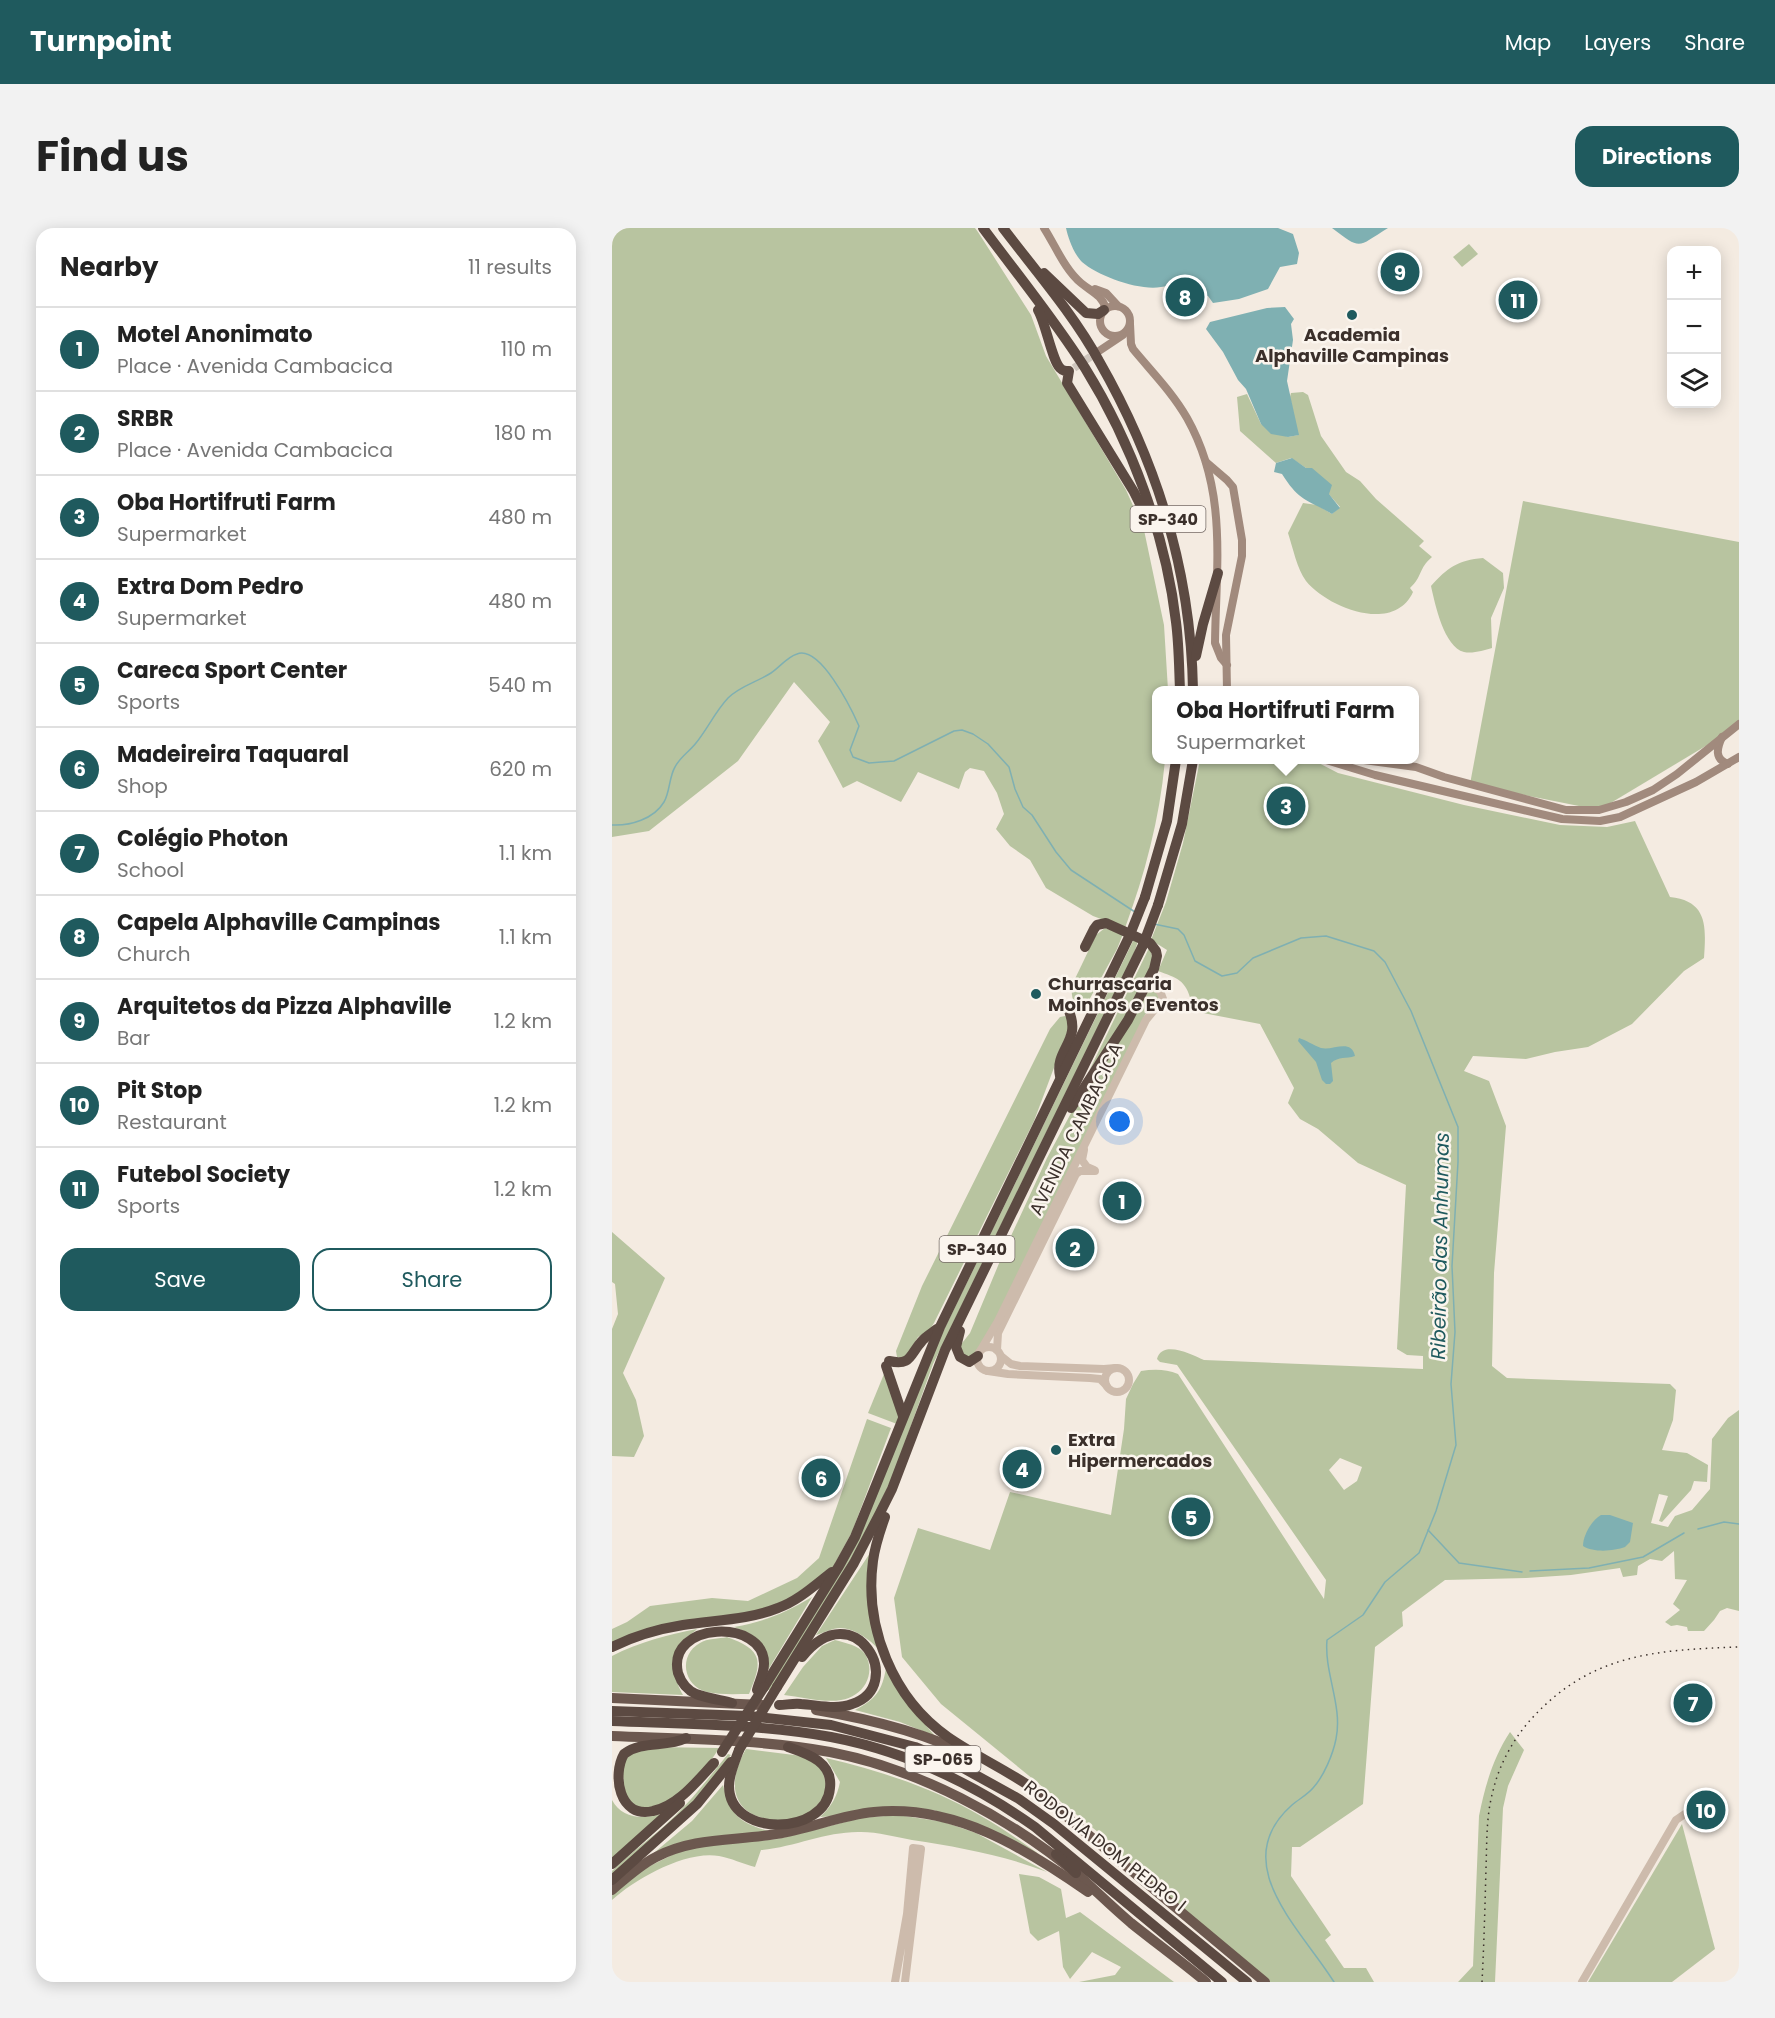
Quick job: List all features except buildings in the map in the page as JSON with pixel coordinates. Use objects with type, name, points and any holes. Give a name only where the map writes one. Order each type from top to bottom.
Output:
[{"type":"highway","name":"SP-340","points":[[983,228],[1063,334],[1114,419],[1147,500],[1161,550],[1177,630],[1180,686]]},
{"type":"highway","name":"SP-340","points":[[1004,228],[1099,359],[1142,446],[1161,495],[1177,551],[1192,648],[1193,686]]},
{"type":"highway","points":[[1004,228],[1078,307],[1092,314],[1105,310]]},
{"type":"highway","points":[[1010,264],[1044,320],[1056,362],[1062,369],[1072,370],[1067,383],[1142,505],[1157,556],[1171,591]]},
{"type":"highway","points":[[1192,674],[1203,624],[1218,573]]},
{"type":"highway","name":"SP-340","points":[[753,1702],[839,1566],[863,1519],[940,1327],[1129,937],[1145,897],[1167,821],[1175,764]]},
{"type":"highway","name":"SP-340","points":[[777,1687],[854,1563],[880,1513],[941,1358],[1143,945],[1158,905],[1182,824],[1192,764]]},
{"type":"highway","points":[[1034,1170],[1078,1095],[1133,1011],[1156,962],[1154,946],[1137,936],[1106,924],[1097,925],[1085,947]]},
{"type":"highway","points":[[1060,1076],[1059,1062],[1072,1033],[1072,1019],[1068,1010],[1082,1011],[1093,998],[1100,996]]},
{"type":"highway","points":[[978,1355],[971,1361],[964,1361],[957,1352],[957,1340],[1001,1237]]},
{"type":"highway","points":[[903,1416],[887,1364],[905,1362],[922,1341],[940,1327]]},
{"type":"highway","points":[[903,1459],[877,1540],[872,1570],[874,1621],[882,1650],[907,1696],[935,1727],[1054,1803],[1066,1816]]},
{"type":"highway","points":[[612,1647],[641,1635],[667,1628],[739,1619],[777,1609],[793,1602],[839,1566]]},
{"type":"highway","points":[[612,1864],[690,1794],[722,1752],[753,1702],[765,1663],[764,1656],[755,1642],[748,1637],[730,1632],[710,1632],[694,1637],[682,1648],[679,1656],[677,1664],[682,1681],[694,1694],[732,1703]]},
{"type":"highway","points":[[612,1880],[697,1804],[725,1772],[777,1687],[808,1649],[829,1635],[846,1635],[859,1640],[872,1653],[875,1677],[871,1688],[866,1695],[852,1704],[842,1706],[799,1703],[778,1706]]},
{"type":"highway","name":"SP-065","points":[[612,1698],[810,1709],[880,1722],[941,1743],[1009,1777],[1066,1816],[1265,1982]]},
{"type":"highway","name":"RODOVIA DOM PEDRO I","points":[[612,1711],[750,1716],[831,1725],[915,1747],[954,1763],[1009,1793],[1054,1824],[1247,1982]]},
{"type":"highway","name":"RODOVIA DOM PEDRO I","points":[[612,1721],[746,1727],[831,1737],[869,1746],[917,1762],[982,1793],[1035,1827],[1222,1982]]},
{"type":"highway","name":"SP-065","points":[[612,1736],[686,1738],[788,1746],[847,1756],[890,1768],[940,1788],[1016,1831],[1076,1874],[1130,1922],[1206,1982]]},
{"type":"highway","points":[[686,1738],[679,1742],[642,1745],[620,1758],[614,1767],[612,1779],[613,1788],[622,1803],[635,1811],[659,1810],[686,1793],[714,1763]]},
{"type":"highway","name":"SP-065","points":[[739,1750],[729,1785],[736,1807],[743,1814],[760,1822],[788,1823],[799,1821],[819,1810],[829,1796],[831,1780],[824,1766],[815,1757],[788,1746]]},
{"type":"highway","points":[[982,1793],[1066,1862],[1076,1874]]},
{"type":"highway","points":[[612,1890],[655,1857],[690,1844],[778,1834],[874,1812],[912,1811],[951,1818],[983,1830],[1059,1873],[1130,1922]]},
{"type":"main road","points":[[1044,228],[1072,272],[1104,300],[1105,310],[1100,318],[1104,339],[1100,351],[1117,340],[1130,324]]},
{"type":"main road","points":[[1086,286],[1106,293],[1128,313],[1133,349],[1179,406],[1194,431],[1213,491],[1217,522],[1218,573],[1215,643],[1221,658],[1227,665]]},
{"type":"main road","points":[[1105,310],[1118,306]]},
{"type":"main road","points":[[1103,331],[1115,336],[1124,333]]},
{"type":"main road","points":[[1205,461],[1233,487],[1242,540],[1242,556],[1226,635],[1227,686]]},
{"type":"main road","points":[[1396,764],[1416,767],[1444,777],[1566,810],[1599,810],[1626,802],[1653,790],[1677,774],[1739,724]]},
{"type":"main road","points":[[1722,736],[1718,756],[1720,760],[1728,764]]},
{"type":"main road","points":[[1343,764],[1398,780],[1562,819],[1583,821],[1620,817],[1659,800],[1739,757]]},
{"type":"street","name":"AVENIDA CAMBACICA","points":[[978,1355],[998,1321],[1146,1020],[1163,999],[1162,994],[1153,987],[1147,988],[1133,1011]]},
{"type":"street","name":"AVENIDA CAMBACICA","points":[[999,1353],[998,1333],[1077,1172],[1095,1171],[1087,1167],[1082,1160],[1090,1134]]},
{"type":"street","points":[[986,1348],[999,1353],[1011,1364],[1020,1366],[1116,1368],[1127,1374],[1128,1382],[1123,1389],[1114,1391],[1100,1379],[1008,1374],[981,1368],[978,1355],[986,1348]]},
{"type":"street","points":[[988,1371],[999,1367],[999,1353]]},
{"type":"street","points":[[1106,1385],[1105,1376],[1111,1369],[1116,1368]]},
{"type":"street","points":[[1582,1982],[1676,1820],[1698,1805]]},
{"type":"street","points":[[895,1982],[907,1914],[913,1848],[921,1849],[905,1982]]},
{"type":"green space","points":[[612,228],[975,228],[1031,315],[1046,356],[1126,490],[1144,530],[1164,625],[1168,686],[1152,686],[1152,764],[1164,764],[1151,845],[1125,928],[1093,916],[1046,888],[1030,860],[1010,846],[996,829],[1004,814],[997,793],[984,771],[970,768],[965,772],[959,789],[918,772],[901,802],[857,781],[843,788],[818,741],[830,722],[794,682],[738,761],[649,831],[612,837]]},
{"type":"green space","points":[[1469,244],[1478,254],[1462,267],[1453,257]]},
{"type":"green space","points":[[1502,291],[1535,295],[1534,309],[1501,306]]},
{"type":"green space","points":[[1303,392],[1308,395],[1321,436],[1346,472],[1360,481],[1376,499],[1424,541],[1419,546],[1432,557],[1424,565],[1417,580],[1410,588],[1413,592],[1404,605],[1391,612],[1377,614],[1345,607],[1329,600],[1306,581],[1288,533],[1303,503],[1317,505],[1332,514],[1340,507],[1306,468],[1291,458],[1276,463],[1240,431],[1237,397],[1247,394],[1261,424],[1288,437],[1298,435],[1290,397],[1291,393]]},
{"type":"green space","points":[[1523,501],[1739,542],[1739,726],[1599,810],[1470,784]]},
{"type":"green space","points":[[1483,558],[1503,573],[1504,588],[1491,618],[1492,648],[1464,652],[1451,642],[1446,634],[1431,586],[1442,574],[1454,566]]},
{"type":"green space","points":[[1199,764],[1321,764],[1338,773],[1464,805],[1560,825],[1607,827],[1635,821],[1670,897],[1692,904],[1702,917],[1704,926],[1704,958],[1684,971],[1632,1024],[1588,1047],[1526,1059],[1473,1056],[1464,1071],[1489,1081],[1506,1126],[1494,1273],[1492,1366],[1507,1378],[1670,1384],[1676,1390],[1673,1420],[1662,1450],[1687,1453],[1708,1465],[1707,1482],[1694,1481],[1691,1490],[1662,1522],[1659,1521],[1668,1496],[1659,1494],[1651,1523],[1668,1527],[1675,1516],[1692,1510],[1710,1489],[1712,1439],[1728,1418],[1739,1410],[1739,1611],[1727,1608],[1720,1611],[1704,1631],[1688,1631],[1687,1627],[1671,1626],[1665,1622],[1680,1610],[1673,1604],[1687,1580],[1675,1579],[1674,1551],[1662,1561],[1650,1559],[1638,1566],[1637,1575],[1623,1577],[1620,1568],[1571,1575],[1445,1580],[1402,1612],[1403,1626],[1375,1647],[1363,1804],[1300,1847],[1292,1847],[1291,1876],[1331,1935],[1325,1940],[1344,1968],[1366,1968],[1374,1982],[1265,1982],[1113,1855],[1115,1846],[941,1704],[902,1657],[894,1598],[918,1528],[990,1550],[1010,1492],[1111,1515],[1124,1429],[1126,1399],[1141,1371],[1160,1370],[1178,1374],[1324,1599],[1326,1580],[1177,1365],[1160,1362],[1157,1359],[1160,1353],[1171,1349],[1186,1352],[1204,1360],[1423,1369],[1423,1356],[1407,1355],[1397,1349],[1406,1185],[1358,1163],[1318,1129],[1300,1119],[1288,1103],[1294,1088],[1260,1024],[1203,1013],[1199,1005],[1191,1001],[1186,988],[1180,981],[1158,971],[1167,950],[1151,940],[1166,902],[1183,843]],"holes":[[[1340,1458],[1362,1467],[1357,1481],[1344,1490],[1329,1470]]]},
{"type":"green space","points":[[1105,928],[1123,934],[1088,1002],[1078,1008],[1072,997],[1072,985],[1096,935]]},
{"type":"green space","points":[[1134,939],[1138,941],[1134,953],[933,1364],[894,1473],[861,1545],[771,1691],[766,1688],[853,1550],[938,1342]]},
{"type":"green space","points":[[1150,946],[1153,962],[1126,1018],[1089,1071]]},
{"type":"green space","points":[[1146,990],[1156,990],[1159,998],[1145,1015],[996,1320],[974,1359],[967,1359],[959,1347],[970,1333],[1047,1158],[1070,1115]]},
{"type":"green space","points":[[1065,1016],[1070,1025],[1034,1121],[934,1323],[929,1331],[918,1337],[905,1358],[897,1357],[896,1351],[922,1286],[1050,1029],[1060,1017]]},
{"type":"green space","points":[[612,1232],[665,1278],[623,1373],[636,1400],[644,1436],[634,1457],[612,1456],[612,1329],[618,1314],[615,1284],[612,1282]]},
{"type":"green space","points":[[884,1374],[899,1414],[897,1424],[868,1413]]},
{"type":"green space","points":[[867,1419],[891,1428],[852,1532],[833,1567],[778,1607],[612,1644],[612,1629],[650,1606],[712,1598],[748,1601],[797,1578],[819,1558]]},
{"type":"green space","points":[[872,1550],[879,1650],[872,1642],[851,1630],[840,1628],[816,1635]]},
{"type":"green space","points":[[812,1597],[768,1670],[765,1652],[759,1641],[734,1627],[774,1616]]},
{"type":"green space","points":[[697,1629],[681,1643],[674,1657],[675,1677],[683,1695],[612,1692],[612,1656],[653,1640]]},
{"type":"green space","points":[[727,1637],[748,1647],[757,1658],[757,1673],[749,1694],[707,1692],[699,1689],[688,1677],[686,1662],[693,1648],[706,1640]]},
{"type":"green space","points":[[835,1640],[856,1646],[865,1654],[869,1669],[866,1683],[861,1689],[849,1698],[835,1701],[784,1695],[803,1667],[822,1646]]},
{"type":"green space","points":[[886,1668],[917,1715],[935,1736],[900,1722],[855,1710],[877,1694]]},
{"type":"green space","points":[[1510,1732],[1524,1750],[1508,1786],[1503,1808],[1495,1982],[1458,1982],[1473,1966],[1479,1816],[1490,1772]]},
{"type":"green space","points":[[654,1747],[719,1748],[698,1776],[668,1802],[657,1807],[642,1809],[625,1802],[622,1760],[632,1752]]},
{"type":"green space","points":[[746,1749],[810,1757],[822,1767],[828,1794],[810,1813],[801,1818],[776,1820],[750,1812],[741,1805],[735,1786],[736,1774]]},
{"type":"green space","points":[[728,1754],[731,1755],[694,1802],[612,1876],[612,1871],[683,1808]]},
{"type":"green space","points":[[826,1758],[887,1775],[944,1797],[988,1820],[1039,1854],[934,1810],[820,1817],[833,1801],[840,1782]]},
{"type":"green space","points":[[723,1785],[729,1804],[737,1816],[749,1824],[768,1831],[655,1852],[692,1821]]},
{"type":"green space","points":[[612,1800],[622,1811],[634,1816],[648,1817],[663,1813],[612,1858]]},
{"type":"green space","points":[[898,1815],[944,1822],[976,1833],[1047,1872],[997,1856],[963,1849],[867,1832],[848,1832],[761,1850],[755,1867],[719,1856],[692,1857],[647,1875],[612,1900],[612,1892],[636,1873],[678,1852],[703,1846],[778,1839],[861,1818]]},
{"type":"green space","points":[[1682,1824],[1715,1949],[1672,1982],[1588,1982]]},
{"type":"green space","points":[[1019,1874],[1039,1877],[1061,1889],[1066,1918],[1080,1912],[1174,1982],[1079,1982],[1115,1975],[1121,1967],[1092,1952],[1070,1979],[1063,1967],[1059,1931],[1038,1941],[1030,1933]]},
{"type":"water","points":[[1066,228],[1278,228],[1293,234],[1299,253],[1297,264],[1280,267],[1268,289],[1239,299],[1213,303],[1208,296],[1199,296],[1196,283],[1191,281],[1186,280],[1152,288],[1131,285],[1098,272],[1079,259]]},
{"type":"water","points":[[1332,228],[1388,228],[1360,244],[1349,240]]},
{"type":"water","points":[[1285,307],[1294,319],[1291,324],[1293,340],[1287,381],[1299,435],[1288,437],[1271,434],[1261,424],[1246,389],[1206,329],[1210,322],[1267,308]]},
{"type":"water","points":[[1292,458],[1306,468],[1312,468],[1332,485],[1329,494],[1340,508],[1332,514],[1309,502],[1293,490],[1282,474],[1274,472],[1276,463]]},
{"type":"water","points":[[1299,1038],[1321,1048],[1346,1046],[1353,1051],[1355,1056],[1340,1058],[1331,1063],[1333,1081],[1326,1084],[1322,1080],[1316,1062],[1298,1041]]},
{"type":"water","points":[[1601,1515],[1610,1515],[1633,1523],[1630,1542],[1625,1547],[1604,1551],[1583,1546],[1589,1528]]},
{"type":"waterway","name":"Ribeirão das Anhumas","points":[[612,825],[634,823],[660,808],[666,798],[677,763],[696,743],[728,698],[738,690],[771,673],[793,655],[806,654],[825,668],[834,680],[859,726],[850,750],[853,757],[869,763],[894,761],[954,731],[962,730],[973,734],[988,744],[1009,767],[1023,807],[1032,815],[1056,852],[1071,870],[1135,912]]},
{"type":"waterway","name":"Ribeirão das Anhumas","points":[[1154,924],[1178,929],[1184,935],[1195,961],[1222,976],[1237,973],[1253,958],[1301,938],[1326,936],[1374,951],[1385,962],[1411,1011],[1458,1127],[1452,1266],[1455,1332],[1451,1384],[1456,1445],[1436,1511],[1419,1553],[1385,1582],[1363,1615],[1327,1640],[1328,1665],[1338,1727],[1335,1745],[1328,1765],[1317,1783],[1292,1805],[1274,1827],[1266,1850],[1268,1873],[1276,1895],[1289,1918],[1334,1982]]},
{"type":"waterway","points":[[1698,1529],[1724,1522],[1739,1524]]},
{"type":"waterway","points":[[1428,1530],[1459,1563],[1522,1572]]},
{"type":"waterway","points":[[1530,1571],[1589,1568],[1643,1557],[1684,1533]]},
{"type":"tunnel","points":[[1074,368],[1099,351]]},
{"type":"railway","points":[[1482,1982],[1489,1810],[1499,1771],[1520,1732],[1556,1695],[1603,1667],[1628,1659],[1681,1650],[1739,1647]]},
{"type":"place","name":"Arquitetos da Pizza Alphaville","points":[[1400,272]]},
{"type":"place","name":"Capela Alphaville Campinas","points":[[1185,297]]},
{"type":"place","name":"Futebol Society","points":[[1518,300]]},
{"type":"place","name":"Academia Alphaville Campinas","points":[[1352,315]]},
{"type":"place","name":"Oba Hortifruti Farm","points":[[1286,806]]},
{"type":"place","name":"Churrascaria Moinhos e Eventos","points":[[1036,994]]},
{"type":"place","name":"Motel Anonimato","points":[[1122,1201]]},
{"type":"place","name":"SRBR","points":[[1075,1248]]},
{"type":"place","name":"Extra Hipermercados","points":[[1056,1450]]},
{"type":"place","name":"Extra Dom Pedro","points":[[1022,1469]]},
{"type":"place","name":"Madeireira Taquaral","points":[[821,1478]]},
{"type":"place","name":"Careca Sport Center","points":[[1191,1517]]},
{"type":"place","name":"Colégio Photon","points":[[1693,1703]]},
{"type":"place","name":"Pit Stop","points":[[1706,1810]]}]
